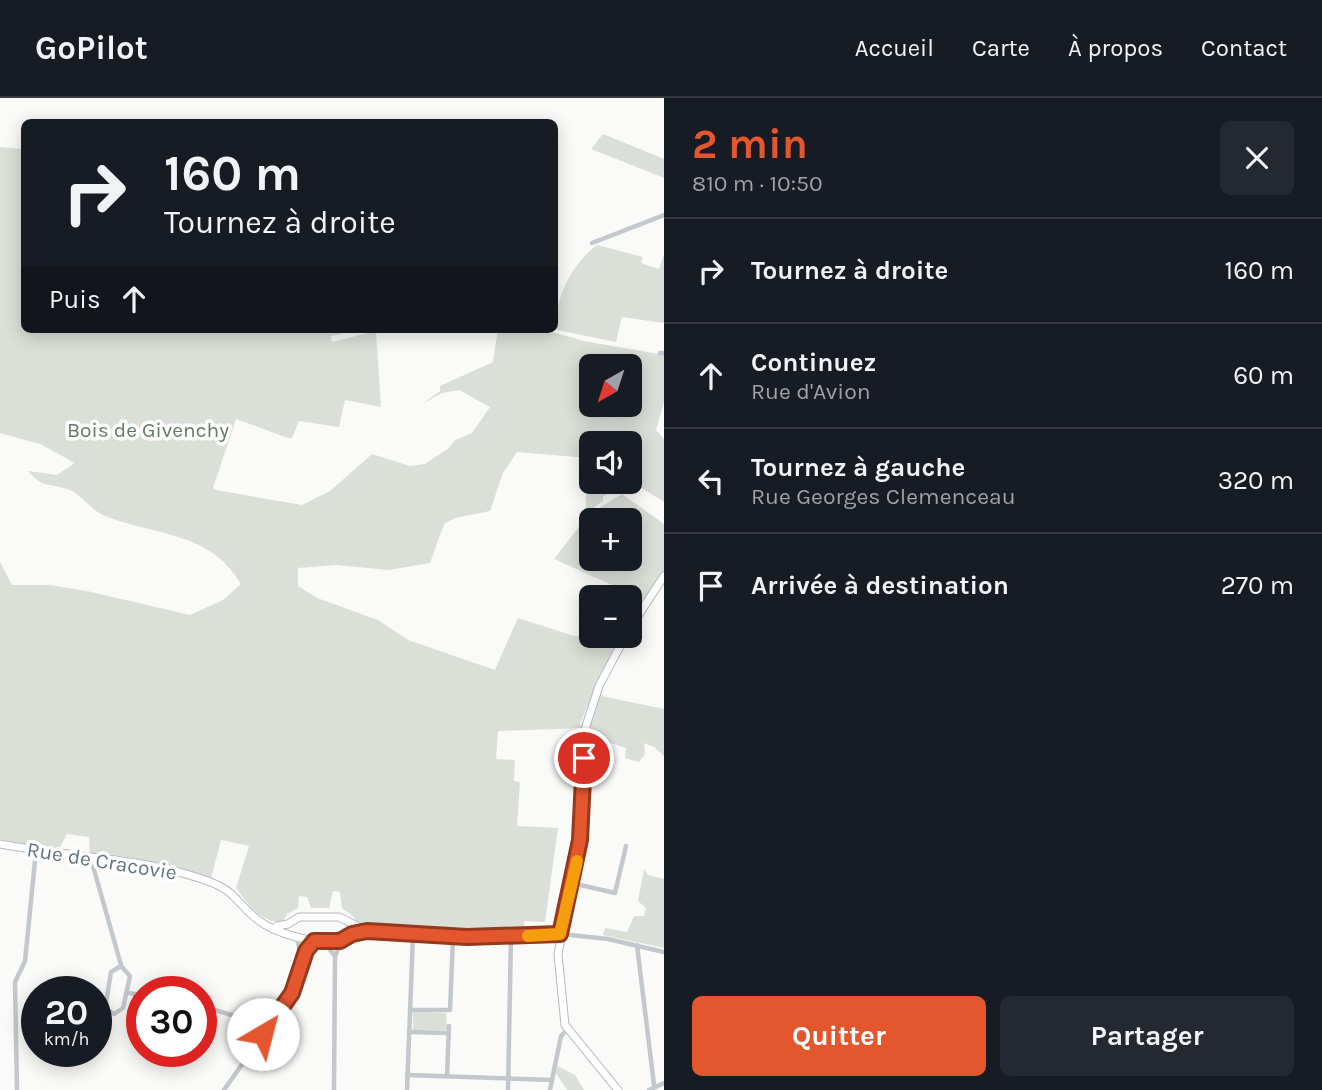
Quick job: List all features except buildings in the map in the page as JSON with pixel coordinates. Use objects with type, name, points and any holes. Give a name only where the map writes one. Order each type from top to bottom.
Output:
[{"type":"street","points":[[592,243],[664,215]]},
{"type":"street","points":[[642,610],[664,576]]},
{"type":"street","points":[[618,1090],[567,1030],[559,984],[560,934],[580,840],[586,726],[596,694],[619,648]]},
{"type":"street","name":"Rue de Cracovie","points":[[0,844],[92,859],[137,862],[223,887],[235,894],[258,920],[295,937],[323,941],[367,931]]},
{"type":"street","points":[[572,883],[615,893],[626,846]]},
{"type":"street","points":[[18,1090],[15,982],[25,961],[36,851]]},
{"type":"street","points":[[92,859],[118,945],[121,966],[130,976]]},
{"type":"street","points":[[272,926],[292,922],[299,916],[339,917],[367,931],[453,937],[560,934],[595,936],[664,952]]},
{"type":"street","points":[[292,922],[302,961]]},
{"type":"street","points":[[334,1090],[335,956],[349,924]]},
{"type":"street","points":[[407,1090],[413,935]]},
{"type":"street","points":[[508,1090],[511,936]]},
{"type":"street","points":[[410,1010],[450,1010],[453,937]]},
{"type":"street","points":[[224,1090],[292,993],[302,961],[314,941]]},
{"type":"street","points":[[323,941],[335,956]]},
{"type":"street","points":[[637,946],[654,1085]]},
{"type":"street","points":[[121,966],[111,972],[106,1009],[114,1014],[121,1012],[126,1000]]},
{"type":"street","points":[[217,1011],[270,1026]]},
{"type":"street","points":[[447,1076],[449,1026]]},
{"type":"street","points":[[550,1090],[561,1036],[567,1030]]},
{"type":"street","points":[[409,1032],[448,1033]]},
{"type":"street","points":[[407,1075],[552,1080]]},
{"type":"street","points":[[649,1090],[654,1085],[664,1083]]},
{"type":"green space","points":[[603,134],[664,159],[664,178],[591,149]]},
{"type":"green space","name":"Bois de Givenchy","points":[[0,147],[21,149],[21,333],[342,334],[331,336],[332,342],[376,333],[381,407],[345,400],[339,427],[299,421],[292,438],[236,419],[213,488],[216,490],[302,505],[330,491],[372,454],[410,466],[425,464],[449,448],[455,440],[472,433],[490,407],[459,390],[442,393],[422,404],[440,391],[440,386],[493,362],[497,333],[556,333],[584,341],[664,355],[664,402],[656,430],[664,439],[664,502],[642,488],[642,431],[579,431],[579,457],[517,452],[503,473],[490,511],[455,518],[444,524],[430,563],[389,570],[335,565],[298,568],[298,586],[317,598],[378,620],[408,640],[495,670],[518,618],[579,636],[579,648],[615,648],[580,724],[583,728],[498,731],[496,759],[515,760],[514,781],[520,782],[517,826],[558,828],[545,922],[524,921],[525,932],[456,933],[358,925],[353,916],[342,908],[340,892],[333,891],[329,908],[311,908],[307,897],[299,896],[298,908],[287,914],[283,922],[275,922],[256,912],[236,888],[249,846],[221,840],[211,878],[161,863],[90,854],[89,837],[67,834],[58,851],[0,839],[0,562],[12,585],[50,585],[87,591],[190,615],[223,600],[241,584],[228,567],[198,544],[105,516],[70,490],[38,481],[28,471],[57,475],[75,463],[40,444],[0,433]]},
{"type":"green space","points":[[597,245],[643,257],[641,263],[659,269],[664,254],[664,323],[622,317],[616,342],[558,330],[558,306],[562,294],[573,272]]},
{"type":"green space","points":[[586,494],[607,494],[593,508],[586,508]]},
{"type":"green space","points":[[622,494],[642,508],[599,508]]},
{"type":"green space","points":[[642,508],[664,524],[664,572],[642,604],[642,585],[612,585],[581,571],[642,571]]},
{"type":"green space","points":[[579,527],[579,570],[554,559]]},
{"type":"green space","points":[[601,696],[664,709],[664,756],[644,743],[645,754],[639,762],[625,758],[626,748],[592,737],[592,715]]},
{"type":"green space","points":[[644,869],[648,875],[664,879],[664,948],[603,935],[605,928],[627,932],[634,916],[644,916],[646,908],[638,901]]},
{"type":"green space","points":[[413,1012],[446,1013],[447,1030],[413,1031]]},
{"type":"green space","points":[[557,1066],[575,1075],[584,1090],[567,1090],[556,1073]]},
{"type":"slow traffic","points":[[528,936],[560,934],[577,861]]},
{"type":"route","points":[[263,1034],[292,993],[307,948],[314,941],[340,941],[349,935],[367,931],[467,937],[560,934],[577,862],[584,758]]}]
